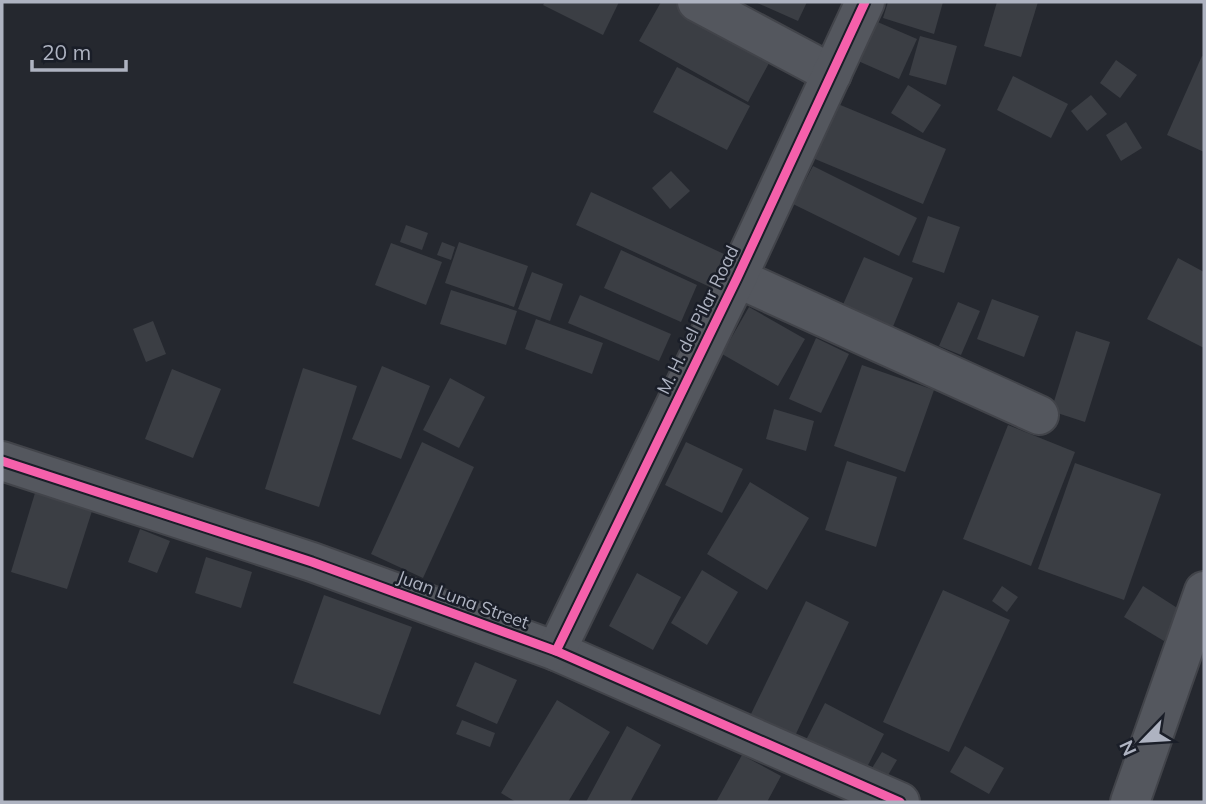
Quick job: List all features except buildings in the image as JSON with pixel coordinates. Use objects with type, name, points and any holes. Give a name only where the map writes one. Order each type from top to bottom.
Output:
[{"type":"street","points":[[697,2],[831,74]]},
{"type":"street","name":"M. H. del Pilar Road","points":[[556,651],[737,278],[865,2]]},
{"type":"street","points":[[737,278],[1039,415]]},
{"type":"street","name":"Juan Luna Street","points":[[2,461],[312,562],[556,651],[900,802]]},
{"type":"street","points":[[1130,802],[1204,591]]},
{"type":"cycle path","points":[[556,651],[737,278],[865,2]]},
{"type":"cycle path","points":[[2,461],[312,562],[556,651],[900,802]]}]
